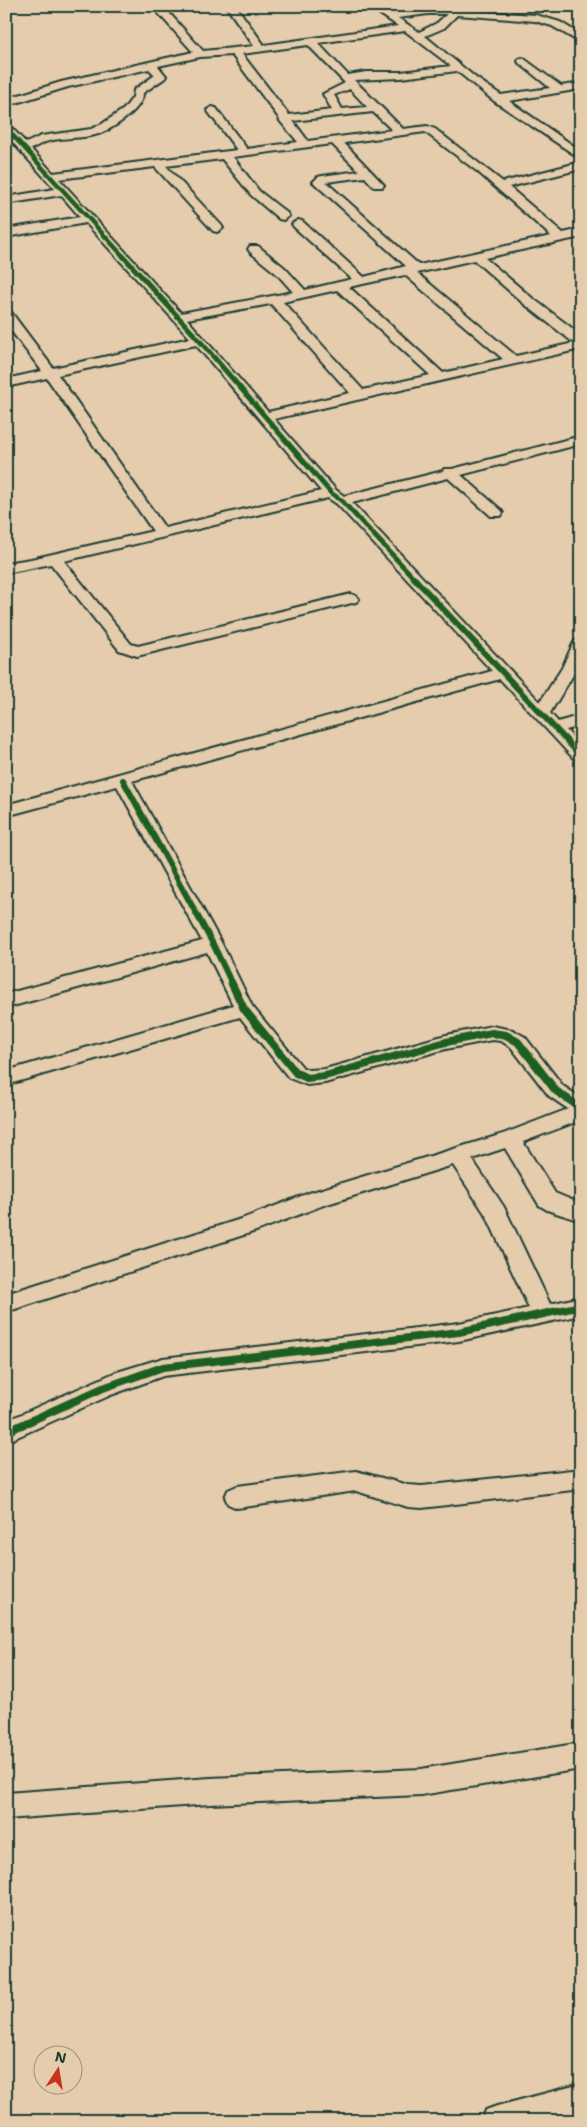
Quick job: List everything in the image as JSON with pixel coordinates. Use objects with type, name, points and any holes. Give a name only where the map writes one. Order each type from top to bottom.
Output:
[{"type":"street","points":[[157,6],[200,54]]},
{"type":"street","points":[[231,6],[260,48]]},
{"type":"street","points":[[374,6],[417,35],[498,99],[581,156]]},
{"type":"street","points":[[390,17],[416,12],[461,10],[536,18],[556,24],[581,40]]},
{"type":"street","points":[[417,35],[423,34],[444,23],[461,10]]},
{"type":"street","points":[[6,103],[72,82],[200,54],[235,52],[407,28]]},
{"type":"street","points":[[310,41],[375,109],[399,131]]},
{"type":"street","points":[[235,52],[284,119],[305,144]]},
{"type":"street","points":[[523,61],[558,89]]},
{"type":"street","points":[[25,148],[45,138],[92,132],[124,115],[138,96],[138,92],[161,76],[152,66]]},
{"type":"street","points":[[339,113],[328,94],[350,81],[366,75],[401,75],[459,68]]},
{"type":"street","points":[[498,99],[581,86]]},
{"type":"street","points":[[284,119],[375,109]]},
{"type":"street","points":[[212,110],[245,153]]},
{"type":"street","points":[[6,128],[199,340],[264,417],[336,497],[581,756]]},
{"type":"street","points":[[51,177],[160,165],[399,131],[429,129],[501,186],[560,237]]},
{"type":"street","points":[[334,140],[368,173],[378,186]]},
{"type":"street","points":[[226,156],[255,193],[283,216]]},
{"type":"street","points":[[160,165],[218,228]]},
{"type":"street","points":[[501,186],[581,165]]},
{"type":"street","points":[[368,173],[322,179],[319,182],[410,269],[513,361]]},
{"type":"street","points":[[6,201],[64,191]]},
{"type":"street","points":[[6,233],[89,219]]},
{"type":"street","points":[[298,224],[360,280]]},
{"type":"street","points":[[178,317],[274,300],[581,233]]},
{"type":"street","points":[[254,250],[281,271],[302,294]]},
{"type":"street","points":[[475,255],[526,300],[581,343]]},
{"type":"street","points":[[340,285],[442,378]]},
{"type":"street","points":[[274,300],[358,393]]},
{"type":"street","points":[[6,315],[50,373],[162,532]]},
{"type":"street","points":[[6,382],[199,340]]},
{"type":"street","points":[[264,417],[358,393],[442,378],[581,343]]},
{"type":"street","points":[[6,568],[162,532],[449,472],[581,440]]},
{"type":"street","points":[[449,472],[496,513]]},
{"type":"street","points":[[54,558],[125,647],[137,651],[351,599]]},
{"type":"street","points":[[541,714],[570,668],[581,644]]},
{"type":"street","points":[[6,811],[503,673]]},
{"type":"street","points":[[554,729],[581,720]]},
{"type":"street","points":[[123,780],[213,944],[244,1009],[283,1060],[296,1073],[307,1078],[338,1074],[446,1042],[492,1033],[506,1035],[518,1042],[556,1091],[581,1108]]},
{"type":"street","points":[[6,1001],[213,944]]},
{"type":"street","points":[[6,1078],[244,1009]]},
{"type":"street","points":[[6,1303],[251,1224],[317,1199],[510,1139],[581,1112]]},
{"type":"street","points":[[510,1139],[547,1199],[555,1204],[581,1213]]},
{"type":"street","points":[[458,1156],[496,1213],[544,1315]]},
{"type":"street","points":[[6,1432],[50,1414],[99,1388],[144,1372],[354,1343],[459,1332],[581,1306]]},
{"type":"street","points":[[237,1497],[344,1482],[367,1483],[408,1496],[422,1498],[581,1479]]},
{"type":"street","points":[[6,1806],[210,1791],[421,1782],[581,1756]]},
{"type":"street","points":[[497,2121],[581,2099]]},
{"type":"cycle path","points":[[6,128],[199,340],[331,493],[342,501],[581,756]]},
{"type":"cycle path","points":[[123,780],[213,944],[244,1009],[296,1073],[307,1078],[325,1076],[446,1042],[492,1033],[506,1035],[518,1042],[556,1091],[581,1108]]},
{"type":"cycle path","points":[[6,1432],[122,1380],[163,1367],[459,1332],[581,1306]]}]
